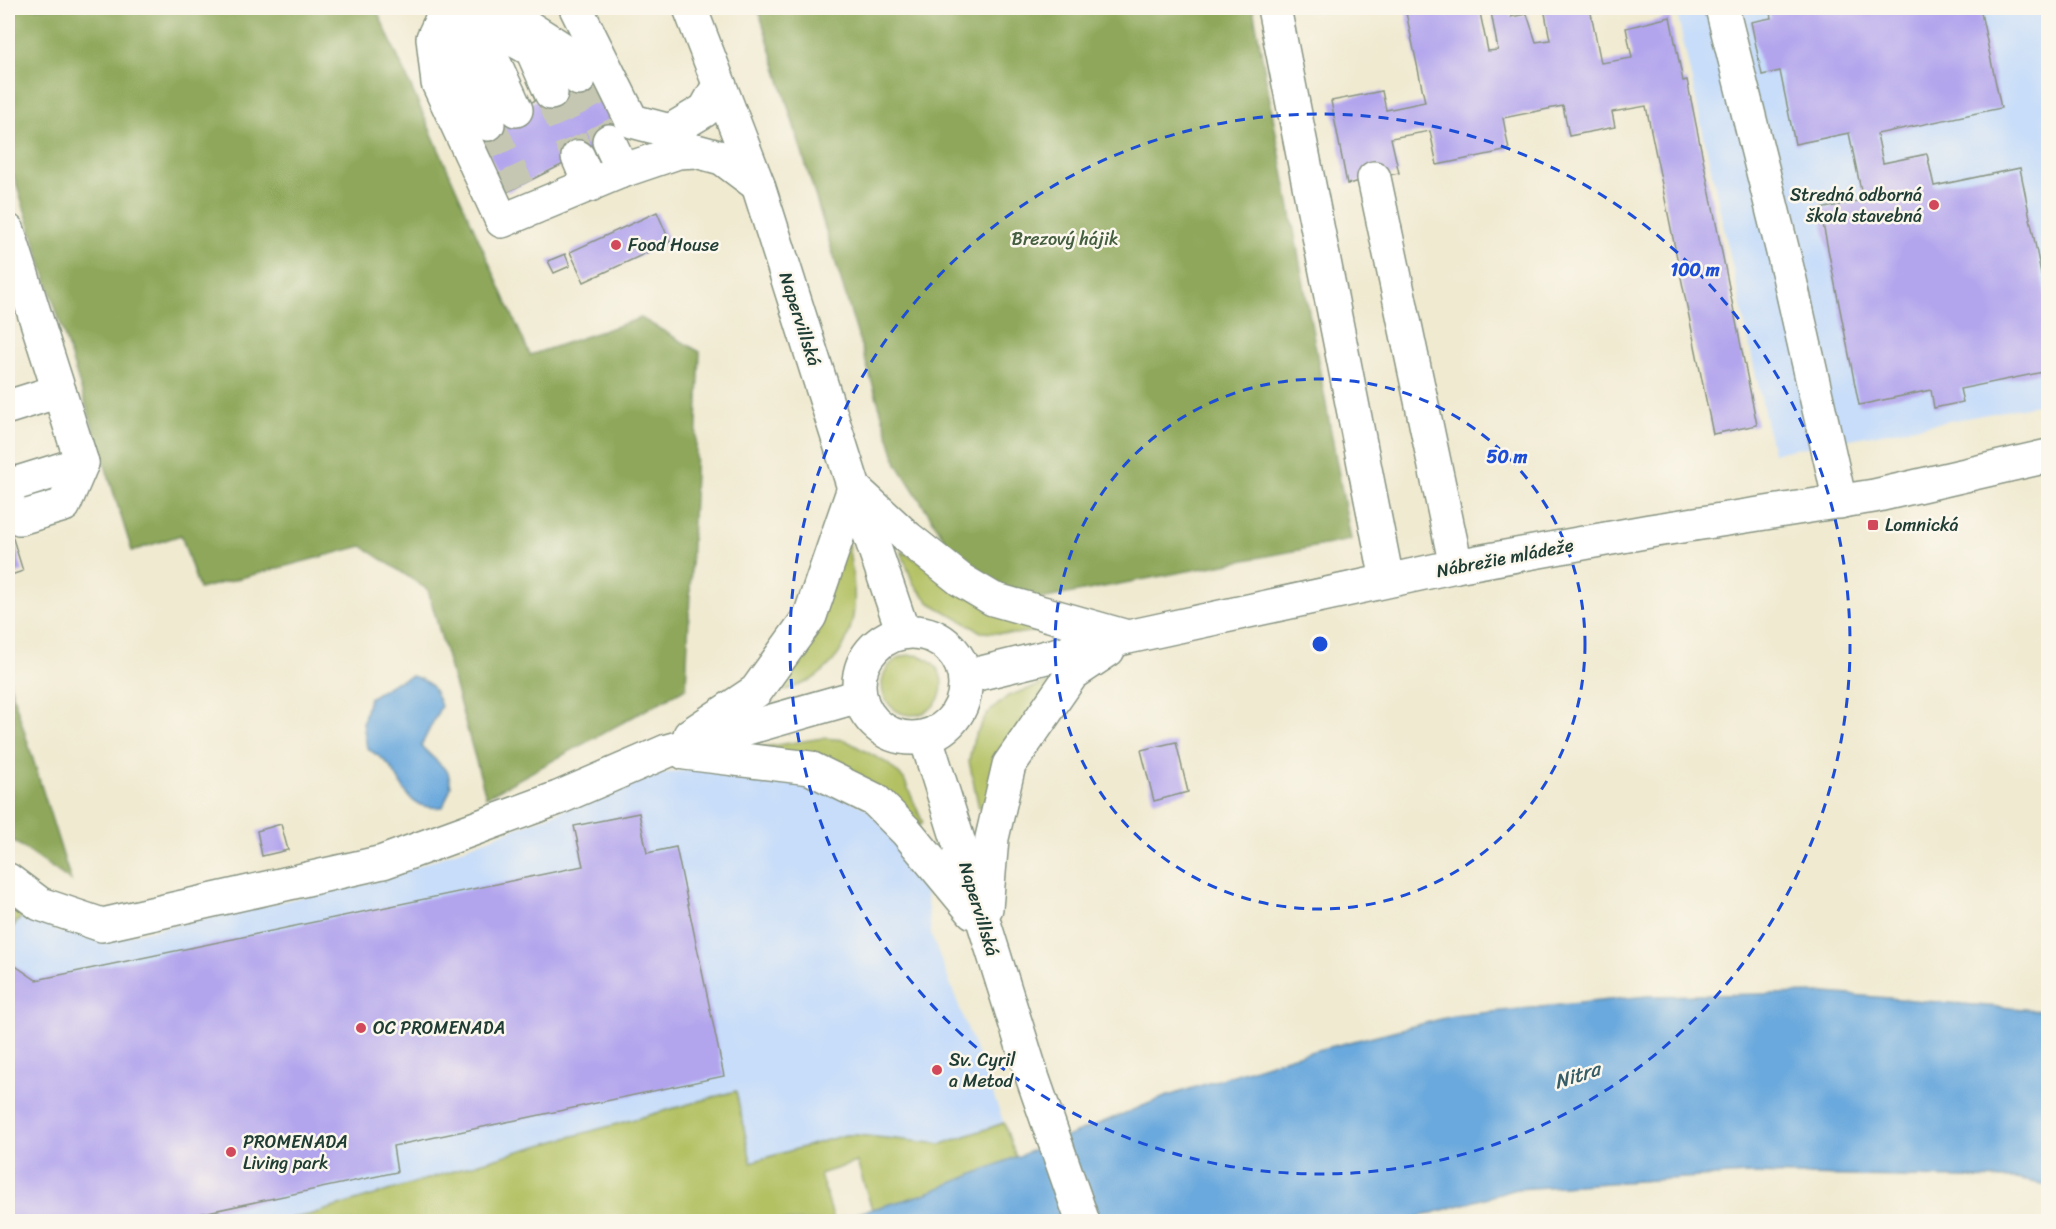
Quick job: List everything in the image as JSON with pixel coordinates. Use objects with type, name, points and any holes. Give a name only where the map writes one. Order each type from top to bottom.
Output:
[{"type":"street","points":[[576,8],[632,121],[670,131],[705,110],[719,85]]},
{"type":"street","name":"Napervillská","points":[[690,8],[758,184],[854,488],[903,632]]},
{"type":"street","points":[[1275,8],[1388,580]]},
{"type":"street","points":[[1722,8],[1789,276],[1840,502]]},
{"type":"street","points":[[467,9],[532,50],[565,86]]},
{"type":"street","points":[[467,9],[502,117]]},
{"type":"street","points":[[467,9],[434,38],[438,83],[502,221],[537,192],[584,171],[623,171],[678,152],[696,151],[722,158],[758,184]]},
{"type":"street","points":[[609,141],[623,171]]},
{"type":"street","points":[[1374,178],[1456,566]]},
{"type":"street","points":[[8,231],[20,306],[59,391],[82,463],[64,505],[20,518],[8,506]]},
{"type":"street","points":[[8,407],[59,391]]},
{"type":"street","name":"Nábrežie mládeže","points":[[965,677],[1128,637],[1456,566],[1650,531],[1874,496],[2049,456]]},
{"type":"street","points":[[8,486],[82,463]]},
{"type":"street","points":[[667,751],[756,691],[788,648],[810,616],[854,488],[908,538],[961,580],[993,599],[1128,637]]},
{"type":"street","points":[[903,632],[932,635],[944,643],[955,653],[965,677],[965,692],[956,715],[948,724],[926,738],[906,738],[890,734],[876,725],[859,696],[859,674],[868,655],[883,640],[903,632]]},
{"type":"street","points":[[984,925],[992,838],[1009,765],[1072,674],[1128,637]]},
{"type":"street","points":[[8,880],[40,904],[102,925],[383,862],[558,798],[667,751],[859,696]]},
{"type":"street","name":"Napervillská","points":[[926,738],[1033,1079],[1083,1221]]},
{"type":"street","points":[[667,751],[810,768],[875,800],[906,831],[984,925]]},
{"type":"shaded area","points":[[1676,8],[2048,8],[2048,403],[1773,453]]},
{"type":"shaded area","name":"PROMENADA Living park","points":[[698,768],[807,781],[866,808],[923,869],[931,934],[1004,1123],[942,1144],[845,1135],[610,1202],[531,1221],[8,1221],[8,895],[58,932],[125,936],[385,879],[654,775]]},
{"type":"green space","points":[[8,8],[376,8],[530,355],[641,318],[700,352],[686,688],[486,797],[428,590],[362,546],[199,589],[181,535],[132,551],[8,157]]},
{"type":"green space","name":"Brezový hájik","points":[[758,8],[1253,8],[1351,540],[989,609],[897,464]]},
{"type":"green space","points":[[846,533],[853,580],[854,610],[846,640],[838,655],[815,678],[767,696]]},
{"type":"green space","points":[[901,551],[1045,630],[1015,634],[981,632],[930,603],[913,583]]},
{"type":"green space","points":[[912,655],[933,664],[942,685],[933,706],[912,715],[891,706],[882,685],[891,664]]},
{"type":"green space","points":[[8,679],[71,881],[8,837]]},
{"type":"green space","points":[[1052,681],[984,807],[979,808],[969,761],[974,738],[987,714],[1008,696]]},
{"type":"green space","points":[[823,738],[845,740],[887,763],[904,779],[923,823],[919,826],[758,748]]},
{"type":"green space","points":[[8,895],[28,910],[8,932]]},
{"type":"green space","points":[[736,1091],[751,1162],[845,1135],[942,1144],[1004,1123],[1016,1157],[922,1195],[872,1209],[857,1162],[820,1174],[834,1220],[827,1221],[274,1222],[309,1215],[516,1152]]},
{"type":"water","points":[[412,676],[431,686],[441,706],[421,746],[448,772],[451,787],[443,807],[420,805],[413,801],[407,795],[394,771],[383,759],[367,748],[363,723],[369,698],[394,683]]},
{"type":"water","name":"Nitra","points":[[1826,993],[2048,1011],[2048,1185],[2016,1179],[1745,1174],[1517,1189],[1404,1221],[827,1222],[922,1195],[1165,1097],[1290,1057],[1453,1016],[1648,996]]},
{"type":"building","points":[[1405,8],[1479,8],[1488,51],[1498,50],[1491,12],[1509,8],[1511,17],[1527,14],[1536,42],[1550,40],[1544,8],[1590,8],[1601,63],[1632,58],[1626,28],[1670,17],[1683,81],[1687,80],[1757,425],[1713,434],[1646,106],[1612,112],[1615,127],[1569,136],[1563,106],[1503,118],[1509,150],[1437,165],[1430,131],[1391,138],[1399,173],[1347,184],[1331,101],[1382,91],[1386,110],[1425,102]]},
{"type":"building","name":"Stredná odborná škola stavebná","points":[[1769,8],[1980,8],[2001,108],[1877,134],[1883,163],[1927,154],[1934,186],[2020,168],[2048,308],[2048,371],[1960,389],[1963,402],[1934,408],[1931,390],[1859,405],[1820,209],[1863,200],[1849,133],[1795,144],[1780,71],[1762,75],[1751,22],[1771,18]]},
{"type":"building","points":[[591,73],[622,135],[507,192],[477,129]]},
{"type":"building","points":[[657,212],[670,242],[584,282],[570,252]]},
{"type":"building","points":[[565,254],[570,266],[554,273],[548,261]]},
{"type":"building","points":[[10,529],[23,571],[8,576],[8,530]]},
{"type":"building","points":[[1176,742],[1188,792],[1154,801],[1141,750]]},
{"type":"building","name":"OC PROMENADA","points":[[639,813],[647,853],[676,847],[724,1076],[393,1146],[397,1172],[161,1222],[8,1222],[8,961],[36,980],[583,866],[574,826]]},
{"type":"building","points":[[281,824],[288,850],[262,856],[257,831]]},
{"type":"tunnel","points":[[579,79],[609,141]]},
{"type":"tunnel","points":[[551,93],[578,157]]},
{"type":"tunnel","points":[[488,124],[518,187]]},
{"type":"place","name":"Stredná odborná škola stavebná","points":[[1934,205]]},
{"type":"place","name":"Food House","points":[[616,245]]},
{"type":"place","name":"Lomnická","points":[[1873,525]]},
{"type":"place","name":"OC PROMENADA","points":[[361,1028]]},
{"type":"place","name":"Sv. Cyril a Metod","points":[[937,1070]]},
{"type":"place","name":"PROMENADA Living park","points":[[231,1152]]}]
